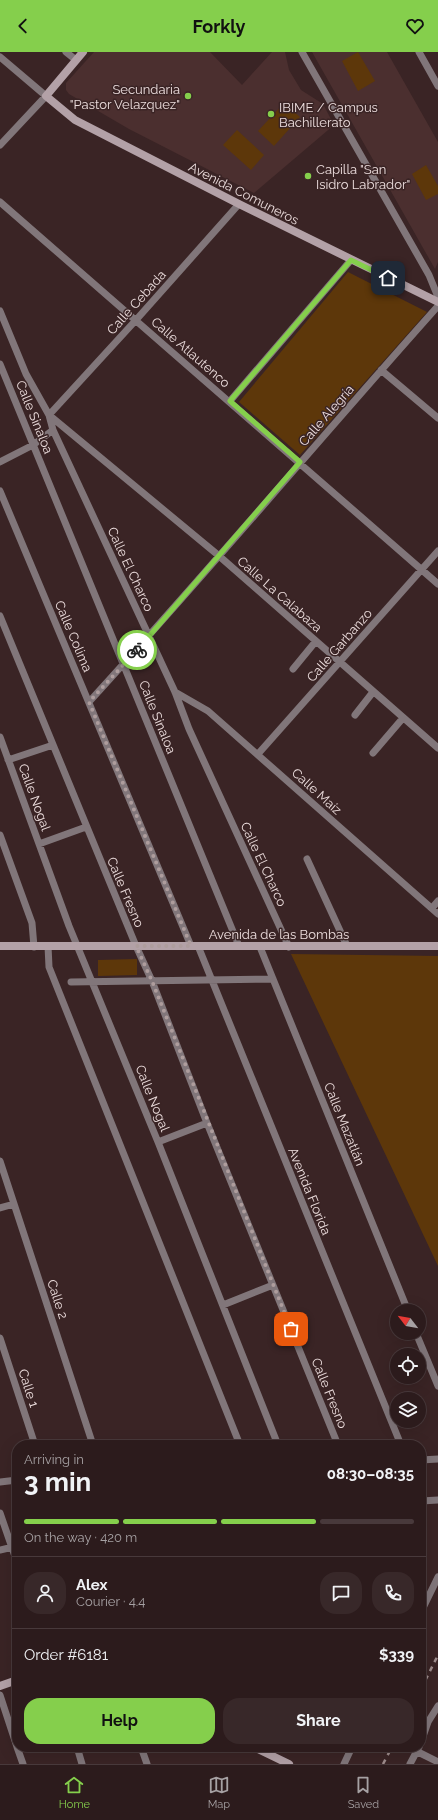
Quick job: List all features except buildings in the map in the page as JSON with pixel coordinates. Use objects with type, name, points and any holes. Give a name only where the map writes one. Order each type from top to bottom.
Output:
[{"type":"main road","points":[[46,96],[83,52]]},
{"type":"main road","name":"Avenida Comuneros","points":[[46,96],[75,120],[239,204],[438,302]]},
{"type":"main road","name":"Avenida de las Bombas","points":[[0,946],[438,946]]},
{"type":"main road","points":[[0,1686],[12,1682]]},
{"type":"main road","points":[[264,1752],[289,1764]]},
{"type":"street","points":[[66,52],[76,60]]},
{"type":"street","points":[[302,52],[429,275],[438,298]]},
{"type":"street","points":[[419,52],[438,86]]},
{"type":"street","points":[[0,57],[46,96],[0,145]]},
{"type":"street","name":"Calle Atlautenco","points":[[0,202],[300,462],[438,584]]},
{"type":"street","name":"Calle Cebada","points":[[49,415],[239,204]]},
{"type":"street","points":[[230,401],[351,260]]},
{"type":"street","name":"Calle Alegría","points":[[89,702],[149,638],[218,555],[438,306]]},
{"type":"street","name":"Calle El Charco","points":[[0,311],[26,374],[49,415],[53,430],[175,692],[189,729],[289,947]]},
{"type":"street","name":"Calle Sinaloa","points":[[0,364],[239,946]]},
{"type":"street","points":[[381,370],[438,418]]},
{"type":"street","name":"Calle La Calabaza","points":[[49,415],[218,555],[438,748]]},
{"type":"street","points":[[0,462],[33,445],[53,430]]},
{"type":"street","name":"Calle Colima","points":[[0,491],[194,946]]},
{"type":"street","name":"Calle Garbanzo","points":[[258,754],[438,551]]},
{"type":"street","name":"Calle Fresno","points":[[0,616],[86,827],[152,981],[336,1440]]},
{"type":"street","points":[[293,669],[316,641]]},
{"type":"street","name":"Calle Maíz","points":[[175,692],[208,711],[438,914]]},
{"type":"street","points":[[355,715],[374,692]]},
{"type":"street","points":[[373,753],[403,718]]},
{"type":"street","name":"Calle Nogal","points":[[0,737],[69,926],[158,1142],[276,1440]]},
{"type":"street","name":"Calle Nogal","points":[[8,760],[52,745]]},
{"type":"street","points":[[39,844],[86,827]]},
{"type":"street","points":[[0,836],[32,923],[34,947]]},
{"type":"street","points":[[307,859],[347,946]]},
{"type":"street","points":[[432,908],[438,901]]},
{"type":"street","points":[[48,946],[49,967],[238,1440]]},
{"type":"street","name":"Avenida Florida","points":[[194,946],[211,980],[399,1440]]},
{"type":"street","name":"Calle Mazatlán","points":[[260,947],[405,1304]]},
{"type":"street","points":[[71,982],[273,979]]},
{"type":"street","points":[[158,1142],[208,1123]]},
{"type":"street","name":"Calle 2","points":[[0,1161],[90,1440]]},
{"type":"street","points":[[0,1208],[14,1204]]},
{"type":"street","points":[[223,1305],[273,1285]]},
{"type":"street","name":"Calle 1","points":[[0,1338],[33,1440]]},
{"type":"street","points":[[419,1340],[438,1386]]},
{"type":"street","points":[[426,1460],[438,1459]]},
{"type":"street","points":[[0,1482],[12,1481]]},
{"type":"street","points":[[426,1501],[438,1500]]},
{"type":"street","points":[[0,1513],[12,1541]]},
{"type":"street","points":[[0,1550],[12,1547]]},
{"type":"street","points":[[426,1601],[438,1576]]},
{"type":"street","points":[[0,1694],[12,1731]]},
{"type":"street","points":[[426,1728],[438,1706]]},
{"type":"street","points":[[19,1752],[23,1764]]},
{"type":"street","points":[[78,1752],[82,1764]]},
{"type":"street","points":[[143,1752],[147,1764]]},
{"type":"street","points":[[344,1764],[350,1752]]},
{"type":"street","points":[[410,1764],[416,1752]]},
{"type":"street","points":[[423,1752],[438,1762]]},
{"type":"shaded area","points":[[94,52],[210,52],[242,85],[272,52],[285,52],[289,70],[301,90],[323,104],[334,125],[254,193],[129,129],[69,94],[66,90],[66,83]]},
{"type":"shaded area","points":[[312,52],[387,52],[438,142],[438,262],[435,269]]},
{"type":"shaded area","points":[[358,52],[375,81],[358,91],[342,61]]},
{"type":"shaded area","points":[[284,103],[300,117],[274,146],[258,131]]},
{"type":"shaded area","points":[[237,130],[264,155],[251,170],[223,145]]},
{"type":"shaded area","points":[[426,165],[438,186],[438,194],[426,200],[412,174]]},
{"type":"shaded area","points":[[348,272],[427,312],[300,455],[239,402]]},
{"type":"shaded area","points":[[291,954],[438,956],[438,1266]]},
{"type":"shaded area","points":[[137,959],[137,975],[98,976],[98,960]]},
{"type":"railway","points":[[426,1679],[438,1655]]},
{"type":"railway","points":[[383,1764],[389,1752]]},
{"type":"way so far","points":[[137,650],[89,702],[191,946],[136,946],[152,981],[291,1329]]},
{"type":"place","name":"Secundaria \"Pastor Velazquez\"","points":[[188,96]]},
{"type":"place","name":"IBIME / Campus Bachillerato","points":[[271,114]]},
{"type":"place","name":"Capilla \"San Isidro Labrador\"","points":[[308,176]]},
{"type":"route","points":[[137,650],[149,638],[218,555],[300,462],[230,401],[351,260],[388,278]]}]
